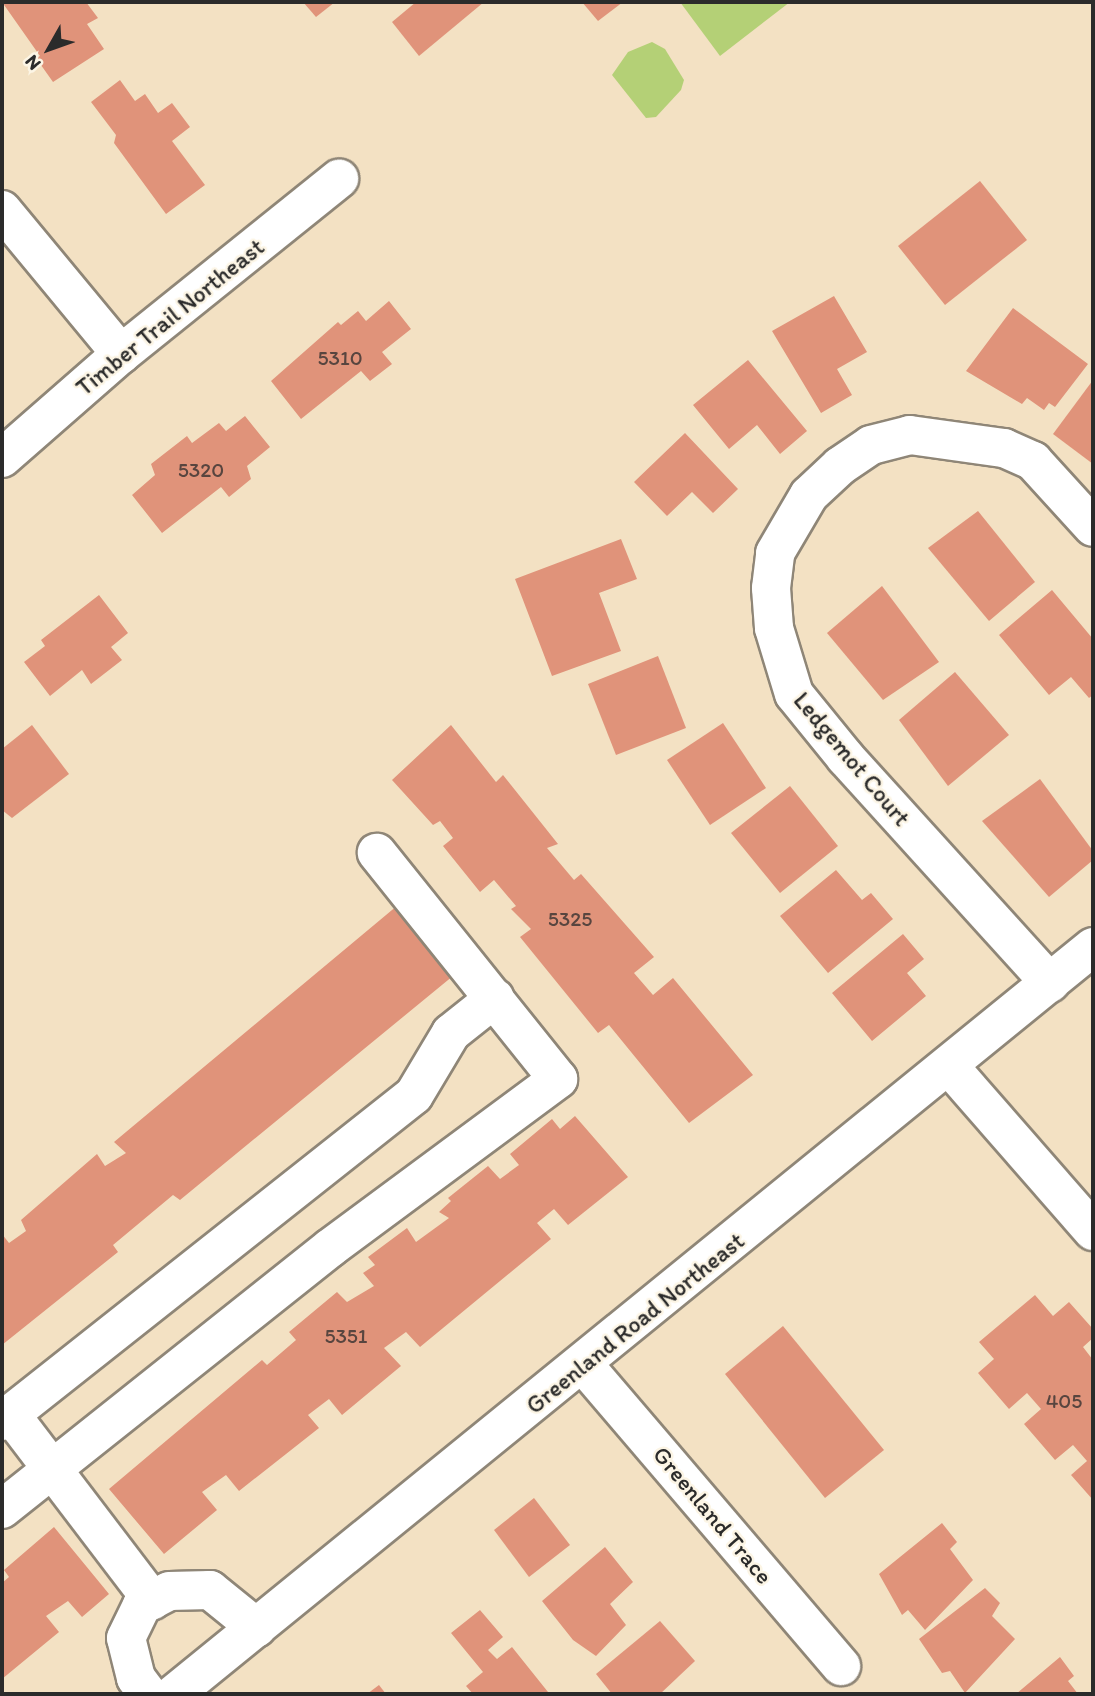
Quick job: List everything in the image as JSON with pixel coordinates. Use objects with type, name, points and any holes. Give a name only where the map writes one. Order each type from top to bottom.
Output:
[{"type":"street","name":"Timber Trail Northeast","points":[[2,458],[121,354],[340,179]]},
{"type":"street","points":[[2,210],[121,354]]},
{"type":"street","name":"Ledgemot Court","points":[[1050,983],[846,758],[794,694],[774,628],[771,588],[775,553],[810,495],[840,466],[872,445],[910,435],[1004,448],[1032,461],[1093,527]]},
{"type":"street","points":[[2,1509],[330,1248],[558,1079],[377,853]]},
{"type":"street","name":"Greenland Road Northeast","points":[[174,1694],[584,1365],[1093,947]]},
{"type":"street","points":[[152,1600],[52,1469],[6,1418],[414,1095],[451,1033],[495,998]]},
{"type":"street","points":[[949,1066],[1093,1231]]},
{"type":"street","name":"Greenland Trace","points":[[584,1365],[841,1665]]},
{"type":"street","points":[[148,1694],[136,1678],[126,1637],[142,1605],[170,1591],[210,1590],[257,1628]]},
{"type":"green space","points":[[680,2],[790,2],[720,56]]},
{"type":"green space","points":[[652,42],[665,49],[684,80],[681,90],[656,117],[646,118],[612,75],[628,52]]},
{"type":"building","points":[[2,2],[86,2],[98,18],[87,24],[104,49],[53,82],[36,58],[40,56]]},
{"type":"building","points":[[303,2],[335,2],[316,17]]},
{"type":"building","points":[[416,2],[484,2],[419,56],[392,22]]},
{"type":"building","points":[[582,2],[623,2],[598,21]]},
{"type":"building","points":[[120,80],[135,101],[145,94],[158,113],[172,103],[190,127],[172,141],[205,185],[166,214],[114,143],[116,135],[91,102]]},
{"type":"building","points":[[980,181],[1027,240],[945,305],[898,246]]},
{"type":"building","points":[[834,296],[867,352],[837,369],[852,395],[821,413],[772,331]]},
{"type":"building","points":[[389,301],[411,329],[382,352],[392,364],[370,381],[361,371],[301,419],[271,381],[338,322],[341,325],[358,311],[366,321]]},
{"type":"building","points":[[1013,308],[1088,364],[1055,407],[1049,403],[1044,410],[1027,398],[1022,404],[966,371]]},
{"type":"building","points":[[748,360],[807,431],[780,454],[757,425],[729,449],[693,405]]},
{"type":"building","points":[[1093,380],[1093,464],[1053,434]]},
{"type":"building","points":[[245,416],[270,447],[247,466],[251,479],[229,497],[221,487],[162,533],[132,495],[155,475],[151,464],[187,436],[192,443],[219,423],[226,431]]},
{"type":"building","points":[[685,433],[738,489],[713,513],[692,492],[667,516],[634,482]]},
{"type":"building","points":[[978,511],[1035,582],[989,621],[928,548]]},
{"type":"building","points":[[621,539],[637,579],[599,593],[621,651],[552,676],[515,579]]},
{"type":"building","points":[[882,586],[939,662],[883,700],[827,633]]},
{"type":"building","points":[[1052,590],[1093,639],[1093,695],[1089,698],[1071,677],[1049,695],[999,635]]},
{"type":"building","points":[[99,595],[128,633],[111,647],[122,660],[91,684],[82,670],[50,696],[24,662],[45,646],[41,640]]},
{"type":"building","points":[[658,656],[686,728],[616,755],[588,684]]},
{"type":"building","points":[[955,672],[1009,735],[948,786],[899,720]]},
{"type":"building","points":[[723,723],[766,788],[710,825],[667,760]]},
{"type":"building","points":[[32,725],[69,774],[12,818],[2,810],[2,749]]},
{"type":"building","points":[[451,725],[496,782],[503,775],[558,844],[547,848],[574,880],[581,874],[654,957],[634,973],[653,995],[673,978],[753,1075],[689,1123],[609,1025],[598,1033],[520,937],[531,929],[511,909],[516,906],[494,880],[480,892],[443,846],[453,838],[440,821],[433,825],[392,780]]},
{"type":"building","points":[[1040,779],[1093,851],[1093,860],[1049,897],[982,821]]},
{"type":"building","points":[[790,786],[838,846],[780,893],[731,833]]},
{"type":"building","points":[[836,870],[862,900],[871,893],[893,919],[828,973],[780,916]]},
{"type":"building","points":[[398,905],[459,971],[180,1200],[173,1195],[113,1245],[118,1252],[2,1345],[2,1234],[9,1243],[26,1231],[21,1220],[97,1154],[105,1166],[126,1153],[114,1142]]},
{"type":"building","points":[[903,934],[924,959],[907,973],[926,996],[872,1041],[832,993]]},
{"type":"building","points":[[575,1116],[628,1177],[568,1225],[554,1209],[537,1223],[551,1239],[420,1347],[406,1332],[384,1348],[401,1366],[342,1415],[329,1399],[308,1415],[319,1428],[239,1491],[226,1475],[202,1492],[217,1510],[164,1554],[109,1489],[262,1360],[267,1365],[296,1340],[289,1332],[337,1292],[347,1302],[374,1286],[363,1273],[375,1265],[368,1257],[407,1228],[416,1242],[449,1218],[439,1212],[451,1201],[448,1198],[488,1166],[500,1179],[519,1165],[510,1154],[552,1119],[560,1129]]},
{"type":"building","points":[[1035,1295],[1053,1316],[1069,1302],[1093,1329],[1093,1338],[1083,1347],[1093,1360],[1093,1500],[1071,1475],[1087,1461],[1073,1445],[1055,1460],[1024,1424],[1041,1409],[1027,1393],[1009,1409],[978,1373],[994,1359],[979,1342]]},
{"type":"building","points":[[783,1326],[884,1450],[825,1498],[725,1374]]},
{"type":"building","points":[[534,1498],[570,1545],[529,1577],[494,1530]]},
{"type":"building","points":[[942,1523],[957,1542],[950,1549],[973,1580],[925,1630],[908,1610],[902,1615],[879,1574]]},
{"type":"building","points":[[54,1527],[109,1594],[82,1617],[68,1601],[46,1616],[59,1632],[2,1679],[2,1583],[9,1577],[4,1570]]},
{"type":"building","points":[[605,1547],[633,1582],[610,1604],[626,1625],[596,1656],[573,1640],[542,1601]]},
{"type":"building","points":[[985,1588],[1000,1603],[992,1616],[1015,1639],[965,1693],[950,1671],[942,1673],[919,1639]]},
{"type":"building","points":[[480,1610],[503,1637],[488,1650],[497,1659],[512,1647],[548,1692],[473,1694],[466,1686],[483,1672],[451,1633]]},
{"type":"building","points":[[660,1621],[695,1661],[660,1694],[612,1694],[596,1674]]},
{"type":"building","points":[[1060,1657],[1074,1676],[1068,1681],[1078,1694],[1016,1694]]},
{"type":"building","points":[[379,1685],[386,1694],[367,1694]]}]
